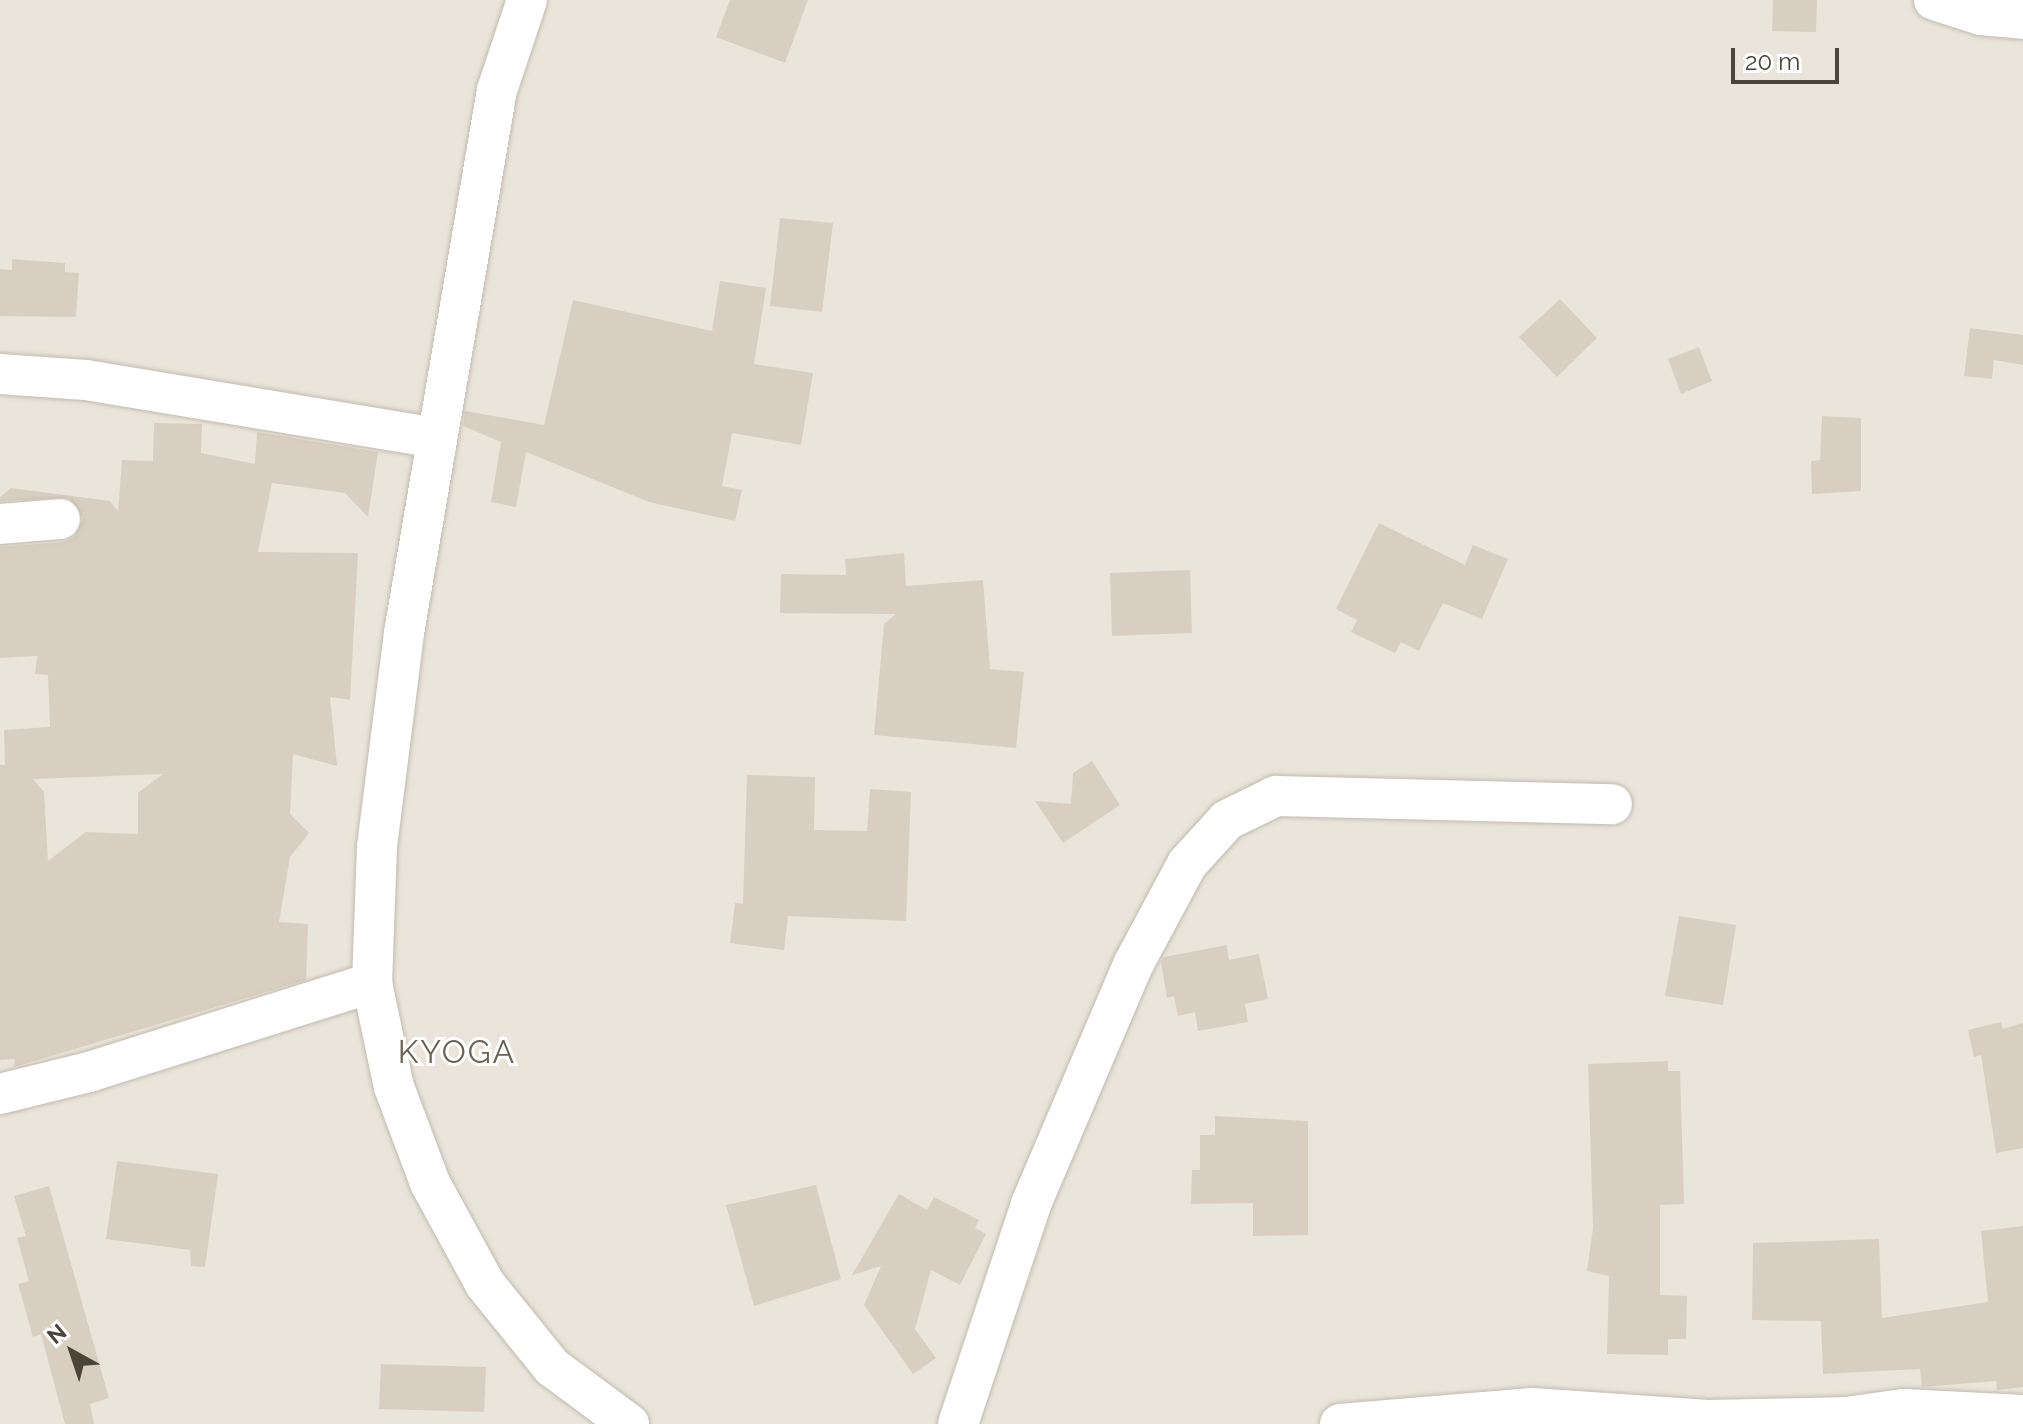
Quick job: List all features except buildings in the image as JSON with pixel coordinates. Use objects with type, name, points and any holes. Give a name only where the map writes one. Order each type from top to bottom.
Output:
[{"type":"street","points":[[527,0],[497,90],[436,438],[377,847],[372,983],[394,1087],[430,1183],[485,1284],[552,1367],[629,1424]]},
{"type":"street","points":[[1934,0],[1981,15],[2023,19]]},
{"type":"street","points":[[0,374],[86,380],[436,438]]},
{"type":"street","points":[[0,524],[60,519]]},
{"type":"street","points":[[958,1424],[1031,1204],[1134,963],[1187,864],[1227,820],[1276,796],[1612,804]]},
{"type":"street","points":[[0,1094],[89,1072],[372,983]]},
{"type":"street","points":[[1340,1424],[1532,1408],[1708,1422],[1846,1417],[1904,1409],[2023,1415]]},
{"type":"shaded area","points":[[0,0],[2023,0],[2023,1424],[0,1424]]},
{"type":"district","name":"KYOGA","points":[[457,1052]]}]
